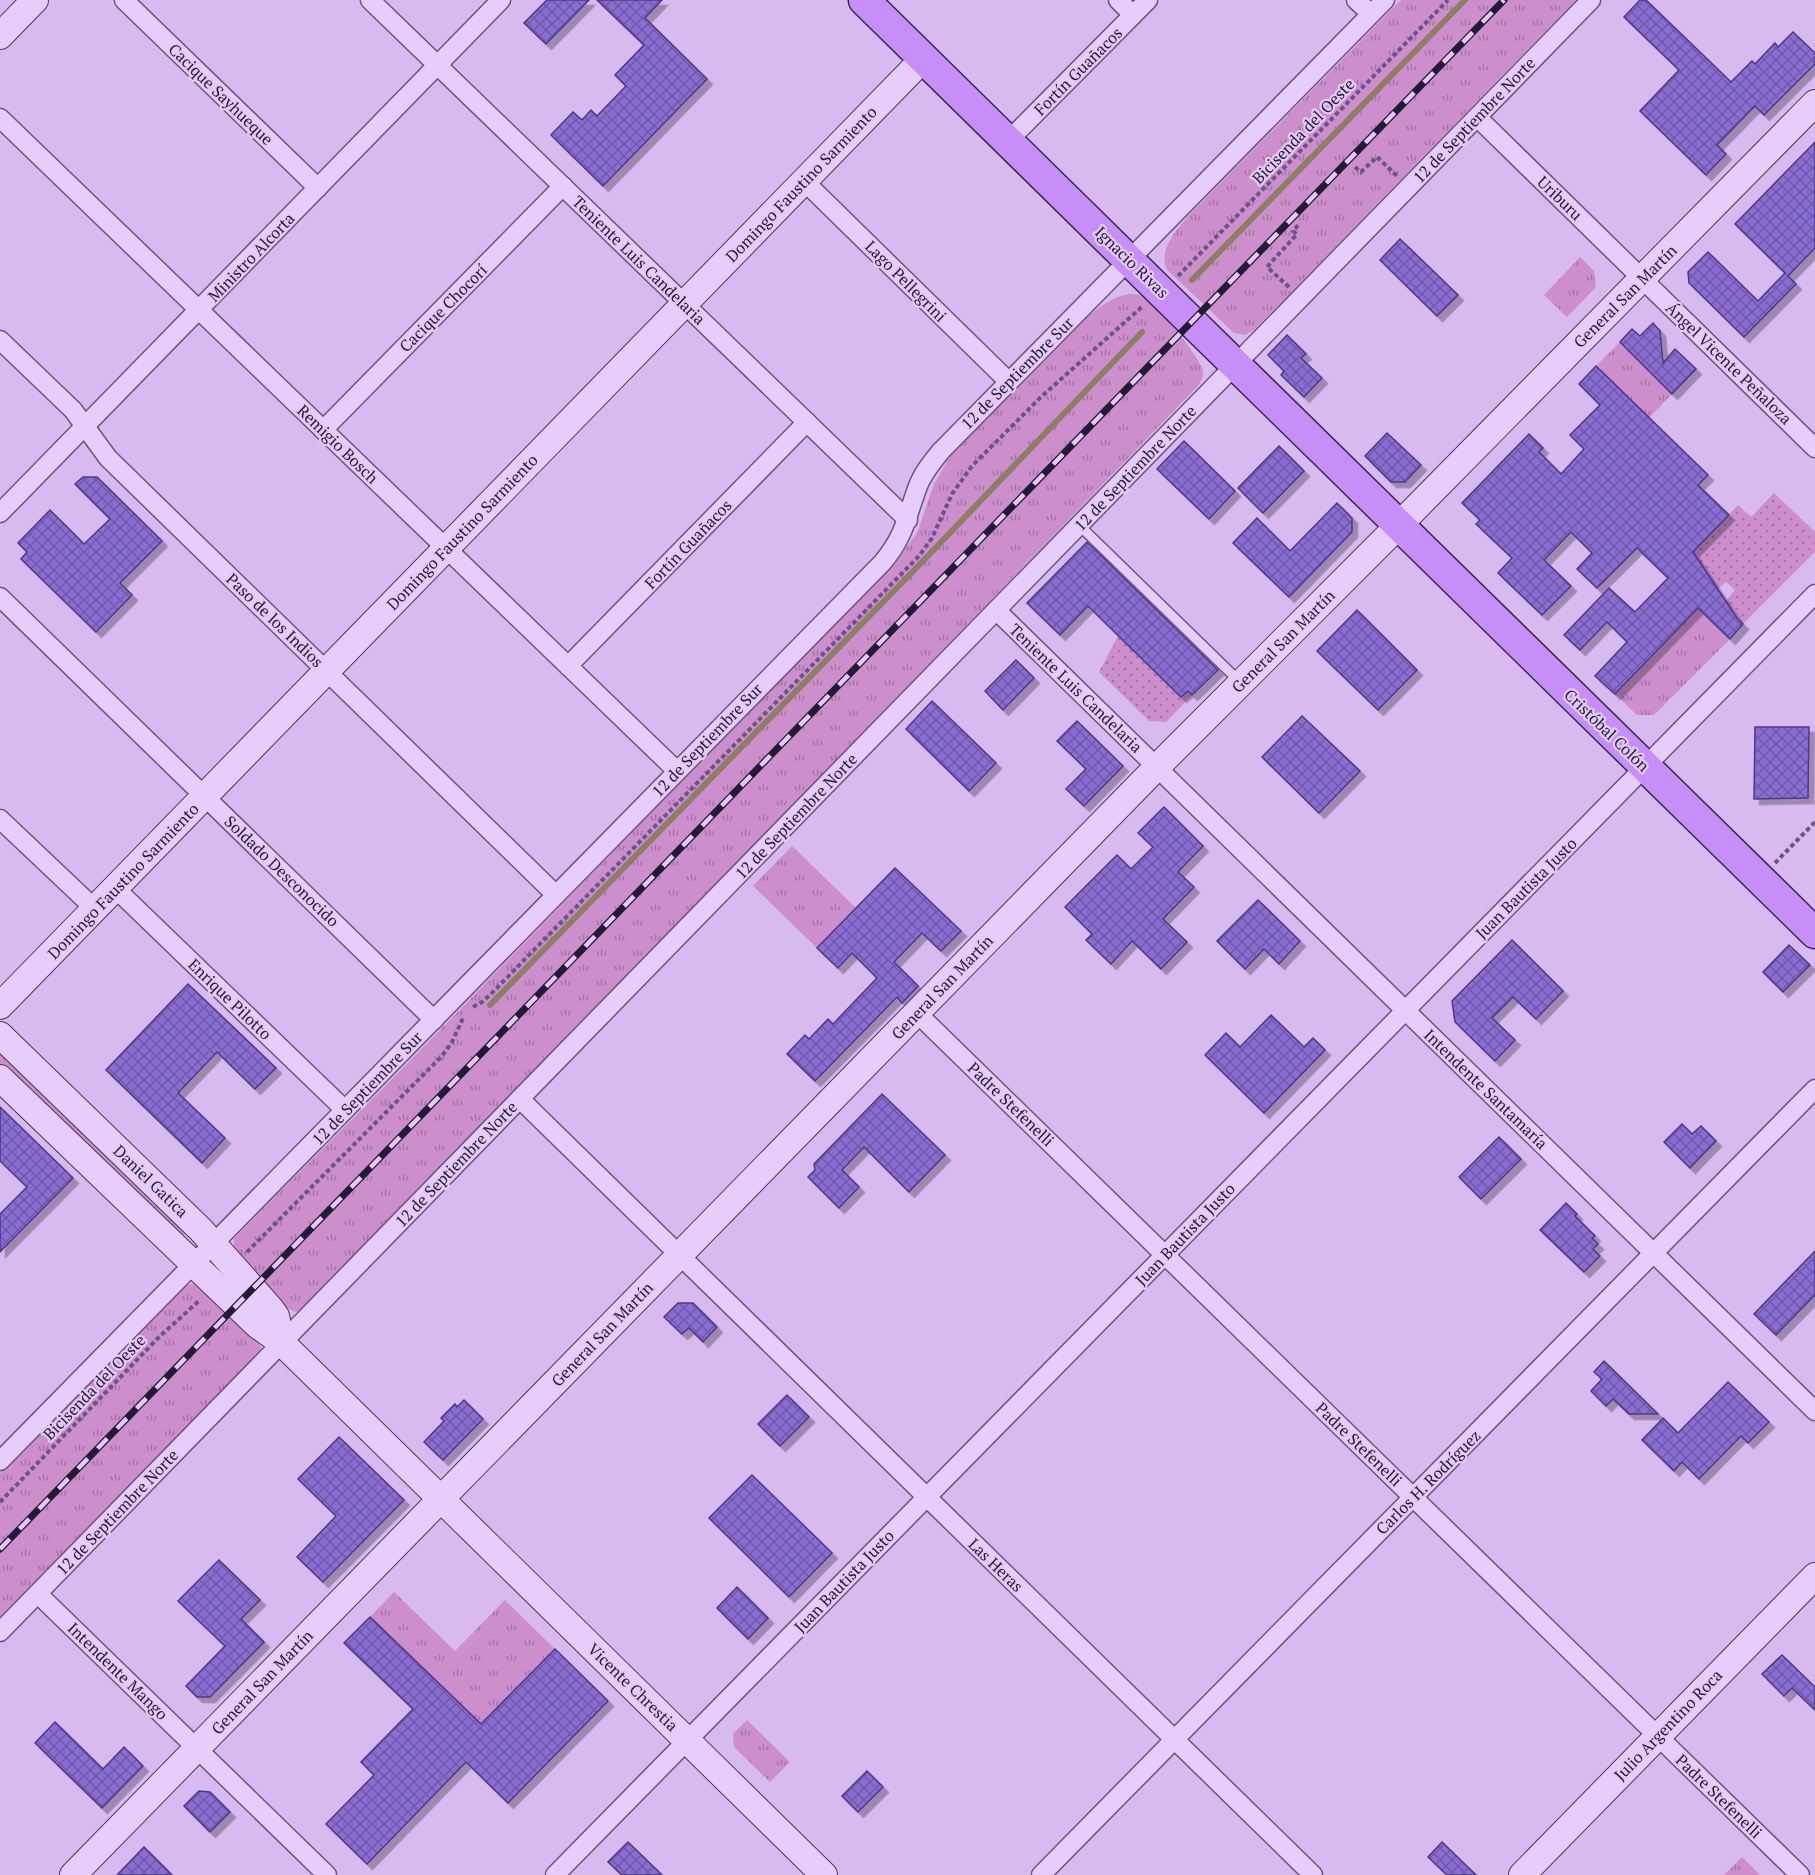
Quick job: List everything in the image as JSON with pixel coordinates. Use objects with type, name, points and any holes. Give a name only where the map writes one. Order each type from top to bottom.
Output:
[{"type":"main road","points":[[0,36],[35,0]]},
{"type":"main road","name":"Ignacio Rivas","points":[[864,0],[1398,526]]},
{"type":"main road","name":"Domingo Faustino Sarmiento","points":[[0,1006],[924,58]]},
{"type":"main road","name":"General San Martín","points":[[73,1875],[1157,766],[1398,526],[1815,103]]},
{"type":"main road","name":"Cristóbal Colón","points":[[1398,526],[1815,933]]},
{"type":"main road","name":"Daniel Gatica","points":[[0,1035],[214,1244],[276,1316],[282,1342]]},
{"type":"main road","name":"Daniel Gatica","points":[[0,1078],[262,1330],[282,1342],[441,1499]]},
{"type":"main road","name":"Vicente Chrestia","points":[[441,1499],[824,1875]]},
{"type":"main road","name":"Julio Argentino Roca","points":[[1522,1875],[1815,1576]]},
{"type":"street","name":"Cacique Sayhueque","points":[[124,0],[318,188]]},
{"type":"street","name":"Teniente Luis Candelaria","points":[[370,0],[908,520]]},
{"type":"street","name":"Ministro Alcorta","points":[[0,513],[501,0]]},
{"type":"street","points":[[1118,0],[1133,15]]},
{"type":"street","name":"Fortín Guañacos","points":[[1008,141],[1148,0]]},
{"type":"street","points":[[1356,0],[1371,14]]},
{"type":"street","name":"12 de Septiembre Sur","points":[[0,1461],[882,563],[898,543],[908,520],[918,486],[932,462],[1008,381],[1385,0]]},
{"type":"street","name":"12 de Septiembre Norte","points":[[0,1632],[1591,0]]},
{"type":"street","name":"Uriburu","points":[[1477,117],[1642,278]]},
{"type":"street","name":"Remigio Bosch","points":[[0,118],[677,771]]},
{"type":"street","name":"Lago Pellegrini","points":[[804,181],[1008,381]]},
{"type":"street","name":"Cacique Chocorí","points":[[323,430],[563,186]]},
{"type":"street","name":"Ángel Vicente Peñaloza","points":[[1642,278],[1815,448]]},
{"type":"street","name":"Paso de los Indios","points":[[0,340],[66,403],[108,458],[556,895]]},
{"type":"street","name":"Fortín Guañacos","points":[[568,666],[807,422]]},
{"type":"street","name":"Juan Bautista Justo","points":[[555,1875],[1815,594]]},
{"type":"street","name":"Soldado Desconocido","points":[[0,597],[434,1020]]},
{"type":"street","name":"Teniente Luis Candelaria","points":[[996,610],[1157,766]]},
{"type":"street","name":"Intendente Santamaría","points":[[1157,766],[1815,1411]]},
{"type":"street","points":[[0,819],[95,909]]},
{"type":"street","name":"Enrique Pilotto","points":[[115,888],[345,1110]]},
{"type":"street","name":"Padre Stefenelli","points":[[917,1013],[1800,1875]]},
{"type":"street","name":"Carlos H. Rodríguez","points":[[1041,1875],[1815,1089]]},
{"type":"street","points":[[520,1099],[680,1254]]},
{"type":"street","name":"Las Heras","points":[[680,1254],[1312,1875]]},
{"type":"street","name":"Intendente Mango","points":[[38,1594],[327,1875]]},
{"type":"lane","points":[[1079,525],[1241,683]]},
{"type":"path","name":"Bicisenda del Oeste","points":[[1175,278],[1448,0]]},
{"type":"path","points":[[1355,167],[1361,172],[1377,157],[1409,187]]},
{"type":"path","points":[[1299,224],[1293,231],[1297,234],[1268,267],[1301,298]]},
{"type":"path","points":[[1760,879],[1815,822]]},
{"type":"path","name":"Bicisenda del Oeste","points":[[0,1502],[160,1336],[202,1299]]},
{"type":"green space","points":[[1401,0],[1576,0],[1255,329],[1245,335],[1234,333],[1167,270],[1165,254],[1167,246],[1192,212]]},
{"type":"green space","points":[[1580,257],[1594,271],[1596,287],[1567,317],[1544,295]]},
{"type":"green space","points":[[1129,294],[1143,297],[1153,303],[1188,345],[1203,371],[1196,388],[305,1309],[296,1312],[289,1309],[234,1249],[234,1239],[238,1234],[403,1068],[897,560],[917,533],[934,484],[950,456],[1086,318],[1111,300]]},
{"type":"green space","points":[[1620,342],[1672,394],[1649,418],[1596,366]]},
{"type":"green space","points":[[1774,493],[1815,532],[1815,552],[1743,624],[1726,601],[1735,590],[1726,582],[1718,589],[1693,552],[1738,505],[1751,517]]},
{"type":"green space","points":[[1698,608],[1730,639],[1654,715],[1637,715],[1615,694]]},
{"type":"green space","points":[[1118,636],[1181,697],[1188,691],[1192,695],[1166,722],[1149,721],[1099,672]]},
{"type":"green space","points":[[792,846],[856,908],[817,948],[753,886]]},
{"type":"green space","points":[[0,1050],[186,1232],[184,1236],[177,1235],[0,1065]]},
{"type":"green space","points":[[195,1283],[200,1285],[260,1342],[262,1353],[0,1621],[0,1473],[179,1290]]},
{"type":"green space","points":[[394,1592],[455,1651],[505,1600],[555,1649],[481,1724],[370,1617]]},
{"type":"green space","points":[[747,1720],[790,1762],[770,1782],[734,1747],[733,1734]]},
{"type":"green space","points":[[1742,1857],[1760,1875],[1724,1875]]},
{"type":"building","points":[[547,0],[589,0],[546,44],[524,23]]},
{"type":"building","points":[[597,0],[662,0],[645,18],[707,79],[603,186],[551,135],[573,112],[582,120],[591,110],[597,116],[626,86],[615,75],[644,45]]},
{"type":"building","points":[[1640,0],[1646,0],[1731,82],[1752,61],[1755,64],[1775,43],[1778,47],[1793,32],[1815,53],[1815,64],[1764,115],[1755,106],[1717,145],[1726,154],[1706,175],[1640,111],[1679,70],[1624,17]]},
{"type":"building","points":[[1815,142],[1815,248],[1788,276],[1796,284],[1744,337],[1689,283],[1688,272],[1708,252],[1758,301],[1785,273],[1735,224]]},
{"type":"building","points":[[1400,239],[1458,295],[1437,316],[1380,260]]},
{"type":"building","points":[[1653,323],[1660,331],[1663,363],[1675,349],[1696,369],[1672,394],[1620,342],[1632,329],[1640,336]]},
{"type":"building","points":[[1287,335],[1306,354],[1301,358],[1322,378],[1304,397],[1281,375],[1284,371],[1268,355]]},
{"type":"building","points":[[1596,366],[1708,475],[1698,485],[1729,515],[1693,552],[1743,624],[1730,639],[1698,608],[1615,694],[1595,676],[1627,642],[1607,622],[1580,650],[1564,635],[1609,588],[1635,612],[1668,578],[1637,548],[1597,588],[1577,569],[1592,553],[1571,532],[1544,560],[1571,586],[1542,615],[1498,573],[1512,558],[1476,524],[1480,520],[1462,503],[1529,434],[1543,448],[1539,452],[1561,474],[1584,449],[1570,435],[1600,405],[1579,384]]},
{"type":"building","points":[[1387,433],[1421,465],[1405,482],[1391,482],[1365,456]]},
{"type":"building","points":[[1184,441],[1235,491],[1209,519],[1157,469]]},
{"type":"building","points":[[1279,446],[1304,471],[1263,513],[1238,488]]},
{"type":"building","points":[[83,477],[97,477],[162,541],[120,583],[132,595],[96,632],[21,559],[27,552],[18,543],[50,510],[84,544],[110,519],[75,484]]},
{"type":"building","points":[[1337,503],[1352,518],[1352,532],[1289,597],[1233,543],[1257,518],[1290,551]]},
{"type":"building","points":[[1087,542],[1218,670],[1192,695],[1188,691],[1181,697],[1088,606],[1060,635],[1027,603]]},
{"type":"building","points":[[1357,610],[1417,670],[1378,710],[1317,651]]},
{"type":"building","points":[[1016,660],[1034,678],[1003,710],[985,691]]},
{"type":"building","points":[[932,701],[996,763],[969,791],[906,729]]},
{"type":"building","points":[[1302,716],[1360,771],[1319,813],[1262,757]]},
{"type":"building","points":[[1077,721],[1123,766],[1084,806],[1066,789],[1086,769],[1057,741]]},
{"type":"building","points":[[1755,727],[1809,727],[1808,798],[1754,799]]},
{"type":"building","points":[[1164,807],[1203,846],[1178,872],[1194,887],[1163,919],[1187,942],[1161,969],[1132,941],[1111,964],[1086,940],[1092,934],[1065,907],[1117,855],[1131,869],[1153,847],[1138,833]]},
{"type":"building","points":[[895,868],[961,931],[941,951],[922,933],[894,962],[918,986],[902,1003],[897,997],[815,1081],[787,1054],[805,1035],[809,1039],[828,1019],[833,1024],[877,978],[852,953],[838,968],[817,948]]},
{"type":"building","points":[[1258,900],[1300,941],[1279,964],[1264,949],[1245,969],[1217,941]]},
{"type":"building","points":[[1512,940],[1563,991],[1536,1019],[1513,997],[1492,1018],[1515,1040],[1495,1061],[1455,1022],[1452,1001]]},
{"type":"building","points":[[1789,945],[1810,965],[1783,992],[1763,972]]},
{"type":"building","points":[[188,984],[276,1068],[255,1089],[217,1052],[178,1093],[225,1138],[202,1163],[106,1070]]},
{"type":"building","points":[[1271,1015],[1304,1047],[1313,1038],[1325,1050],[1264,1113],[1205,1055],[1226,1033],[1240,1047]]},
{"type":"building","points":[[882,1094],[945,1155],[909,1192],[864,1147],[842,1170],[859,1187],[839,1208],[808,1177],[815,1170],[814,1164]]},
{"type":"building","points":[[0,1107],[73,1178],[0,1252],[0,1214],[27,1187],[0,1161]]},
{"type":"building","points":[[1682,1124],[1692,1134],[1701,1126],[1716,1141],[1690,1168],[1664,1142]]},
{"type":"building","points":[[1499,1137],[1521,1159],[1481,1199],[1459,1177]]},
{"type":"building","points":[[1566,1203],[1577,1214],[1575,1216],[1595,1236],[1592,1238],[1598,1244],[1593,1249],[1600,1256],[1584,1272],[1540,1230]]},
{"type":"building","points":[[1815,1251],[1815,1295],[1776,1335],[1754,1314]]},
{"type":"building","points":[[678,1303],[693,1303],[717,1327],[703,1342],[689,1328],[682,1334],[664,1317]]},
{"type":"building","points":[[1604,1361],[1658,1414],[1629,1414],[1613,1399],[1606,1406],[1591,1391],[1602,1379],[1594,1372]]},
{"type":"building","points":[[1728,1382],[1769,1422],[1748,1443],[1741,1436],[1699,1479],[1682,1462],[1674,1471],[1642,1440],[1663,1418],[1678,1433]]},
{"type":"building","points":[[787,1395],[809,1417],[780,1446],[758,1424]]},
{"type":"building","points":[[464,1400],[483,1419],[443,1460],[424,1442],[444,1421],[441,1418],[455,1404],[457,1407]]},
{"type":"building","points":[[339,1437],[404,1500],[323,1582],[297,1557],[336,1516],[298,1479]]},
{"type":"building","points":[[752,1475],[832,1553],[789,1597],[709,1518]]},
{"type":"building","points":[[219,1560],[260,1600],[241,1619],[264,1642],[210,1697],[197,1697],[186,1686],[225,1646],[178,1601]]},
{"type":"building","points":[[737,1587],[768,1618],[748,1639],[717,1608]]},
{"type":"building","points":[[370,1617],[481,1724],[555,1649],[608,1701],[508,1803],[466,1762],[367,1864],[326,1824],[374,1775],[361,1762],[413,1709],[344,1643]]},
{"type":"building","points":[[1782,1655],[1815,1687],[1815,1710],[1792,1688],[1784,1696],[1762,1674]]},
{"type":"building","points":[[55,1722],[103,1769],[124,1747],[143,1766],[102,1808],[35,1743]]},
{"type":"building","points":[[867,1771],[883,1787],[858,1812],[842,1796]]},
{"type":"building","points":[[199,1791],[210,1792],[230,1812],[210,1832],[184,1806]]},
{"type":"building","points":[[628,1842],[662,1875],[622,1875],[608,1862]]},
{"type":"building","points":[[1442,1842],[1476,1875],[1447,1875],[1428,1857]]},
{"type":"building","points":[[144,1847],[172,1875],[117,1875]]},
{"type":"waterway","points":[[1192,280],[1465,0]]},
{"type":"waterway","points":[[490,1005],[923,561],[1142,332]]},
{"type":"railway","points":[[0,1549],[1504,0]]}]
